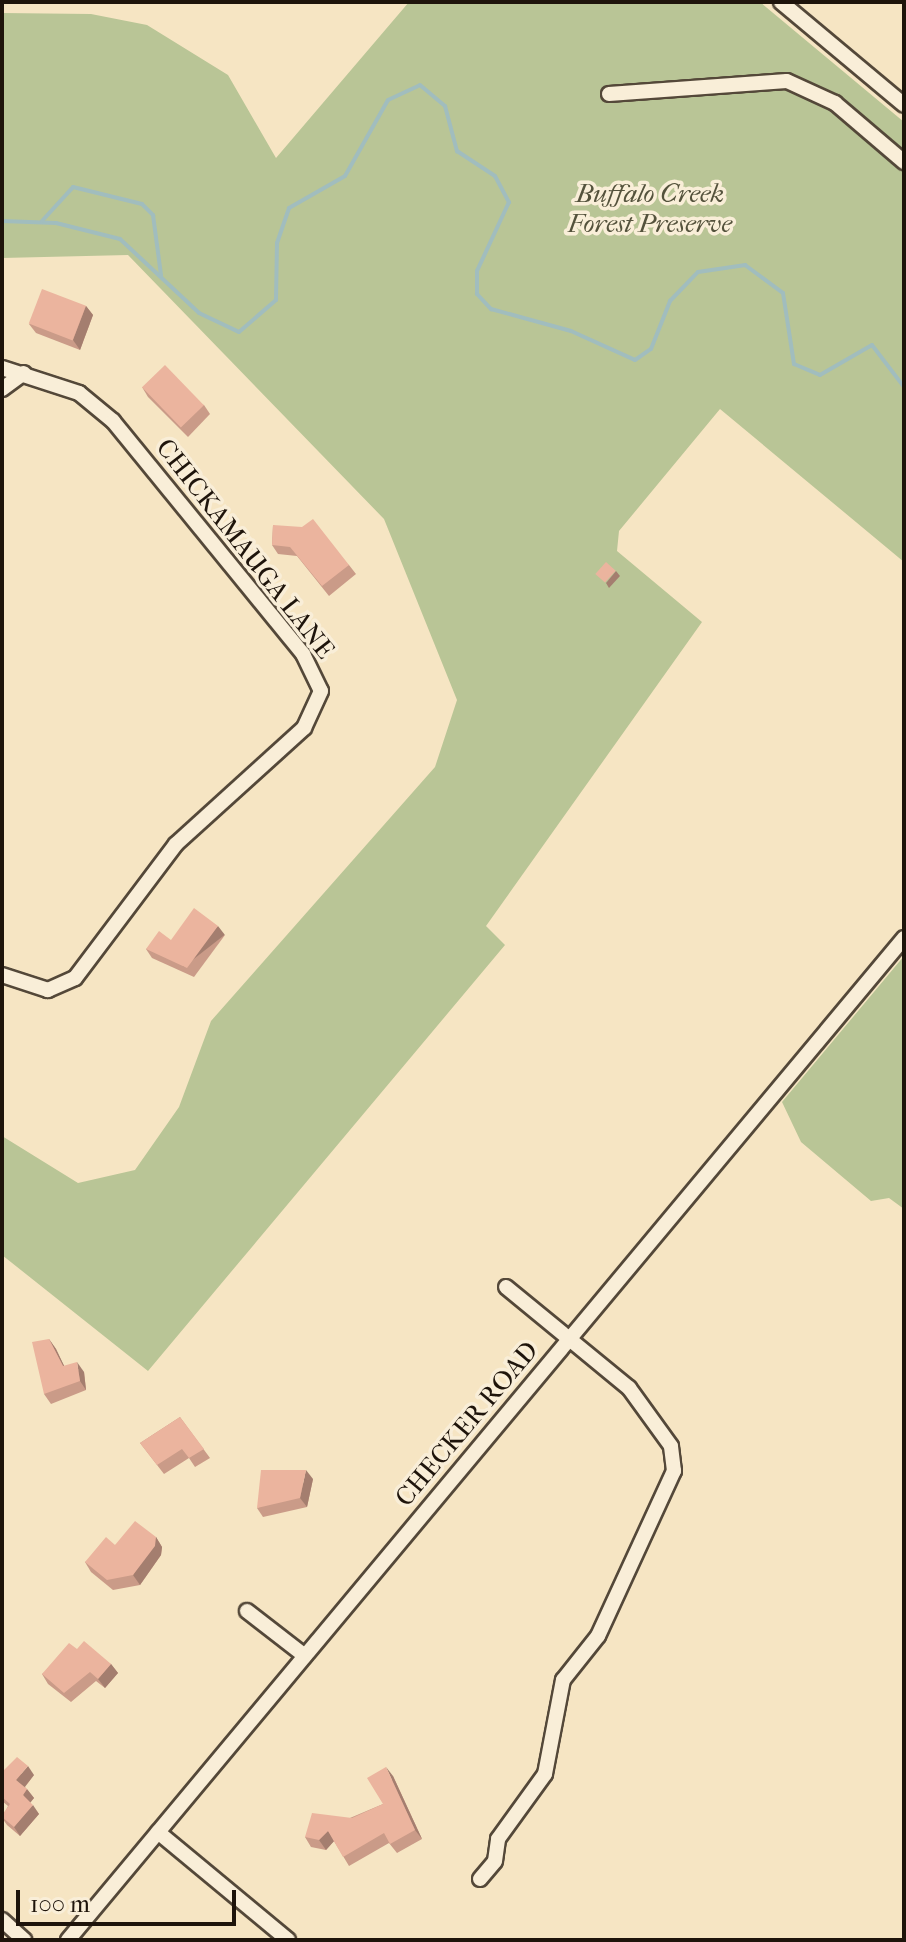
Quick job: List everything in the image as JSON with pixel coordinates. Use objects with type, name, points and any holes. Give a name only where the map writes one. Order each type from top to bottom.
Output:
[{"type":"street","points":[[781,2],[904,105]]},
{"type":"street","points":[[609,94],[787,81],[835,103],[904,162]]},
{"type":"street","name":"CHICKAMAUGA LANE","points":[[2,368],[79,393],[113,421],[303,654],[321,691],[304,728],[176,844],[75,978],[48,990],[2,975]]},
{"type":"street","points":[[2,389],[24,373]]},
{"type":"street","name":"CHECKER ROAD","points":[[68,1940],[904,938]]},
{"type":"street","points":[[480,1879],[545,1774],[563,1680],[598,1636],[674,1471],[671,1446],[654,1417],[569,1339],[506,1287]]},
{"type":"street","points":[[247,1611],[305,1656]]},
{"type":"street","points":[[158,1832],[288,1940]]},
{"type":"street","points":[[2,1920],[24,1940]]},
{"type":"green space","name":"Buffalo Creek Forest Preserve","points":[[409,2],[760,2],[904,122],[904,562],[720,409],[619,531],[617,551],[702,622],[486,926],[505,945],[148,1371],[2,1255],[2,1136],[78,1183],[135,1170],[179,1107],[211,1021],[435,767],[457,700],[384,519],[128,255],[2,258],[2,13],[91,14],[147,25],[228,75],[276,158]]},
{"type":"green space","points":[[904,956],[904,1209],[889,1198],[871,1201],[801,1142],[782,1102]]},
{"type":"building","points":[[42,289],[86,306],[73,340],[29,324]]},
{"type":"building","points":[[165,365],[204,405],[181,428],[142,387]]},
{"type":"building","points":[[313,519],[349,565],[322,586],[290,547],[272,545],[273,525],[302,527]]},
{"type":"building","points":[[606,562],[616,571],[605,583],[595,574]]},
{"type":"building","points":[[194,908],[218,926],[187,968],[146,949],[159,931],[171,940]]},
{"type":"building","points":[[49,1339],[63,1366],[77,1362],[80,1381],[44,1394],[32,1342]]},
{"type":"building","points":[[180,1417],[204,1449],[189,1458],[182,1449],[157,1465],[140,1443]]},
{"type":"building","points":[[261,1470],[306,1470],[300,1498],[257,1508]]},
{"type":"building","points":[[135,1521],[156,1537],[155,1546],[133,1575],[107,1580],[85,1562],[106,1537],[115,1545]]},
{"type":"building","points":[[84,1641],[111,1664],[98,1679],[90,1672],[64,1693],[42,1674],[69,1643],[77,1649]]},
{"type":"building","points":[[17,1757],[28,1766],[16,1780],[27,1789],[23,1795],[33,1805],[14,1827],[2,1817],[10,1804],[2,1797],[2,1772]]},
{"type":"building","points":[[386,1767],[415,1830],[390,1844],[384,1833],[343,1857],[328,1831],[319,1840],[305,1837],[312,1813],[352,1818],[383,1804],[367,1778]]},
{"type":"waterway","points":[[2,221],[56,223],[120,239],[199,313],[239,332],[276,300],[277,243],[289,208],[345,176],[388,100],[420,85],[445,106],[457,151],[495,176],[509,202],[477,271],[477,294],[491,309],[571,331],[635,360],[651,349],[670,301],[698,272],[745,265],[783,293],[794,364],[820,375],[872,345],[904,387]]},
{"type":"waterway","points":[[42,221],[73,187],[142,204],[153,215],[161,275]]}]
